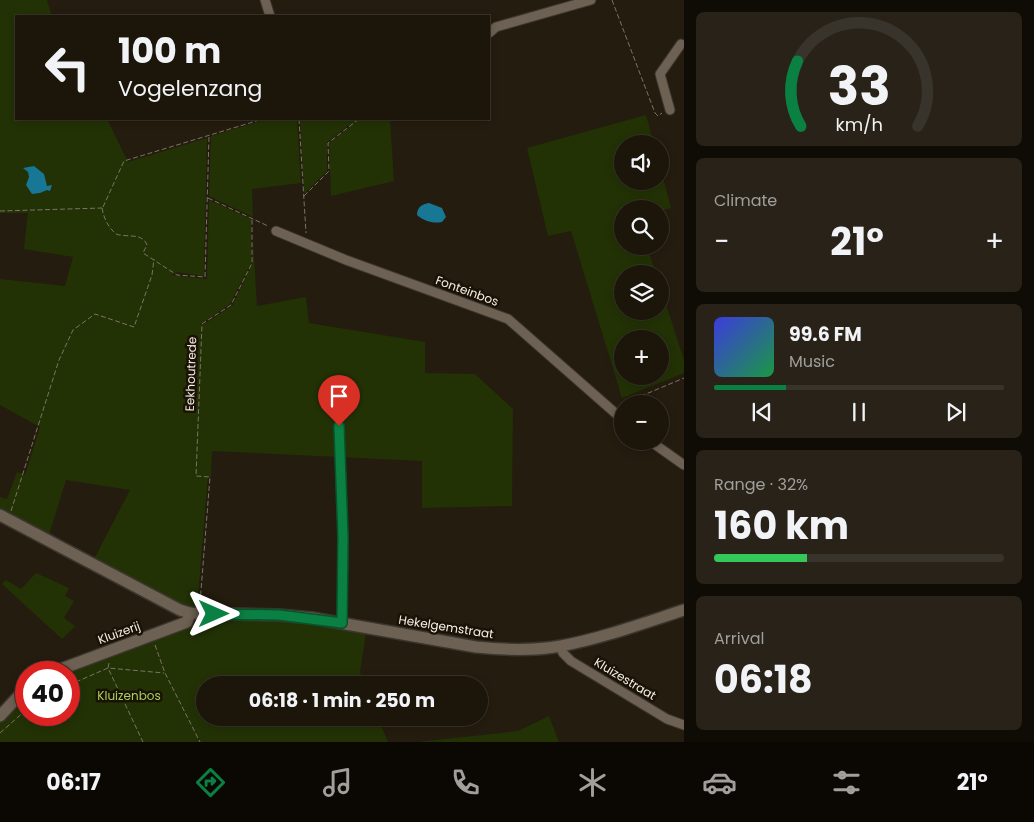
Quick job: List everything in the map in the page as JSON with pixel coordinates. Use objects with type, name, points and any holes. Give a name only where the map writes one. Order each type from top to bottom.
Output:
[{"type":"street","points":[[265,0],[270,15]]},
{"type":"street","points":[[490,32],[496,27],[591,0]]},
{"type":"street","points":[[670,110],[660,74],[683,43]]},
{"type":"street","name":"Fonteinbos","points":[[276,231],[306,244],[508,319],[614,413]]},
{"type":"street","points":[[339,426],[343,537],[342,623]]},
{"type":"street","points":[[663,450],[684,465]]},
{"type":"street","name":"Hekelgemstraat","points":[[4,517],[180,610],[194,613],[279,615],[342,623],[476,647],[528,649],[560,646],[600,637],[684,610]]},
{"type":"street","name":"Kluizerij","points":[[80,662],[187,622],[194,613]]},
{"type":"street","name":"Kluizestraat","points":[[560,646],[563,653],[571,661],[667,719],[684,725]]},
{"type":"street","points":[[0,716],[15,700]]},
{"type":"path","points":[[612,0],[655,113],[658,116],[670,110]]},
{"type":"path","points":[[209,136],[205,277],[176,275],[143,253],[148,246],[142,238],[116,234],[104,217],[102,208],[124,161],[261,120]]},
{"type":"path","points":[[299,120],[306,244]]},
{"type":"path","points":[[304,197],[328,172],[328,143],[356,120]]},
{"type":"path","points":[[208,198],[276,231]]},
{"type":"path","points":[[0,212],[102,208]]},
{"type":"path","name":"Eekhoutrede","points":[[194,613],[210,478],[196,476],[202,324],[231,305],[252,263],[252,219]]},
{"type":"path","points":[[4,517],[59,360],[73,330],[95,314],[134,327],[152,275],[154,259]]},
{"type":"path","points":[[609,409],[684,378]]},
{"type":"path","points":[[151,636],[165,673],[200,742]]},
{"type":"path","points":[[110,651],[108,668],[143,742]]},
{"type":"path","points":[[80,680],[108,668],[165,673]]},
{"type":"path","points":[[0,733],[15,720]]},
{"type":"green space","points":[[0,0],[47,0],[52,15],[15,15],[15,120],[107,120],[128,162],[207,138],[204,276],[176,272],[171,275],[207,279],[209,200],[251,219],[251,263],[230,304],[201,324],[203,325],[233,305],[252,263],[253,240],[257,306],[306,297],[309,323],[425,342],[425,373],[475,374],[513,409],[512,506],[422,508],[422,461],[212,451],[211,477],[208,477],[207,487],[197,609],[187,607],[94,559],[130,490],[66,480],[49,535],[0,510],[0,497],[7,499],[17,472],[25,475],[40,427],[0,405],[0,279],[65,286],[73,257],[24,249],[28,213],[0,213]]},
{"type":"green space","points":[[646,115],[652,135],[614,135],[614,190],[666,190],[669,200],[614,200],[614,255],[650,255],[653,265],[614,265],[614,320],[669,320],[669,314],[684,360],[684,373],[669,379],[669,330],[614,330],[614,372],[571,231],[548,236],[527,148]]},
{"type":"green space","points":[[265,120],[297,120],[301,183],[252,189],[253,217],[209,196],[211,136]]},
{"type":"green space","points":[[300,120],[390,120],[394,181],[331,196],[329,143],[350,127],[349,125],[327,142],[327,171],[304,194]]},
{"type":"green space","points":[[618,385],[654,385],[629,395],[621,395]]},
{"type":"green space","points":[[36,573],[69,588],[65,596],[74,601],[64,618],[75,626],[62,639],[2,584],[6,580],[21,589]]},
{"type":"green space","name":"Kluizenbos","points":[[202,620],[293,621],[366,633],[360,672],[362,676],[196,676],[196,726],[381,726],[388,742],[0,742],[0,720],[15,704],[15,726],[80,726],[80,664]]},
{"type":"green space","points":[[549,716],[559,742],[418,742],[518,731]]},
{"type":"water","points":[[34,166],[44,174],[47,186],[52,185],[50,191],[32,194],[26,185],[29,177],[28,172],[23,168]]},
{"type":"water","points":[[429,203],[442,208],[446,217],[442,222],[429,222],[417,215],[420,206]]},
{"type":"route","points":[[214,614],[279,615],[342,623],[343,537],[339,426]]}]
